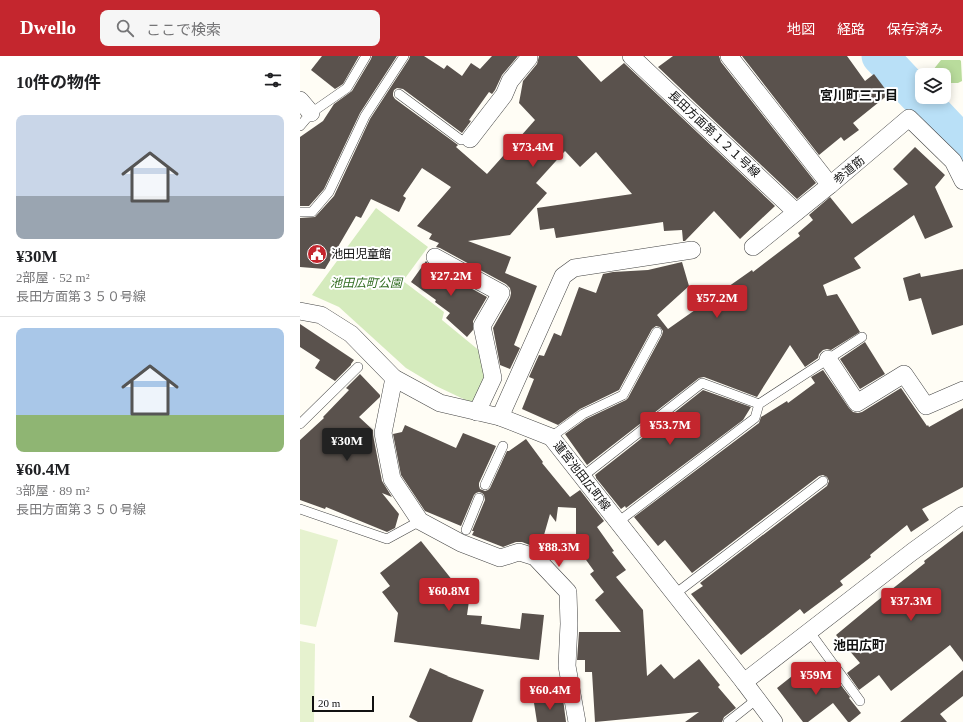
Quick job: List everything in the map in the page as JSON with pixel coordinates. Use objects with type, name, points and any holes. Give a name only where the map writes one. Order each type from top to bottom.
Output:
[{"type":"street","points":[[470,139],[504,95],[510,81],[529,58],[529,56]]},
{"type":"street","name":"長田方面第１２１号線","points":[[631,56],[796,212]]},
{"type":"street","name":"参道筋","points":[[729,56],[830,185],[909,118],[953,161],[963,181]]},
{"type":"street","points":[[300,100],[305,120]]},
{"type":"street","points":[[753,247],[830,185]]},
{"type":"street","points":[[500,417],[563,276],[574,268],[692,250]]},
{"type":"street","points":[[435,257],[501,293],[482,326],[493,378],[477,412]]},
{"type":"street","name":"蓮宮池田広町線","points":[[300,311],[321,315],[351,334],[394,378],[440,403],[500,417],[551,437],[774,722]]},
{"type":"street","points":[[828,358],[857,403],[904,374],[926,406],[963,390]]},
{"type":"street","points":[[394,378],[383,433],[392,479],[420,521],[461,543],[500,558],[519,552],[535,557],[568,592],[569,624],[567,666],[577,722]]},
{"type":"street","points":[[493,378],[515,384]]},
{"type":"street","points":[[744,682],[912,552],[963,515]]},
{"type":"lane","points":[[305,120],[347,88],[366,56]]},
{"type":"lane","points":[[300,212],[312,212],[329,192],[365,116],[404,56]]},
{"type":"lane","points":[[399,94],[461,140],[470,139]]},
{"type":"lane","points":[[551,437],[583,414],[623,395],[657,332]]},
{"type":"lane","points":[[618,522],[755,418],[759,404],[862,337]]},
{"type":"lane","points":[[300,424],[358,367]]},
{"type":"lane","points":[[582,477],[702,383],[759,404]]},
{"type":"lane","points":[[485,485],[503,446]]},
{"type":"lane","points":[[675,594],[823,481]]},
{"type":"lane","points":[[466,530],[479,498]]},
{"type":"lane","points":[[300,509],[387,539],[420,521]]},
{"type":"lane","points":[[809,631],[860,701]]},
{"type":"lane","points":[[728,722],[757,699]]},
{"type":"green space","points":[[941,60],[960,60],[962,81],[958,83],[951,83],[951,68],[935,68]]},
{"type":"green space","name":"池田広町公園","points":[[376,208],[428,247],[403,281],[444,312],[442,320],[481,352],[486,373],[472,403],[436,386],[406,368],[339,307],[312,295]]},
{"type":"green space","points":[[300,529],[338,540],[316,627],[300,624]]},
{"type":"green space","points":[[300,641],[315,644],[314,722],[300,722]]},
{"type":"building","points":[[322,56],[359,56],[343,84],[335,89],[311,70]]},
{"type":"building","points":[[372,56],[397,56],[360,113],[324,189],[309,206],[300,206],[300,137],[323,121],[334,104],[352,91]]},
{"type":"building","points":[[410,56],[424,56],[444,69],[447,65],[462,76],[471,63],[480,69],[492,56],[518,56],[502,75],[492,94],[489,92],[469,120],[471,121],[462,133],[403,89],[397,88],[393,93],[395,99],[458,145],[456,147],[487,174],[535,120],[519,103],[523,81],[537,64],[539,56],[577,56],[601,82],[624,63],[775,206],[740,239],[714,211],[685,241],[683,241],[682,230],[664,231],[663,222],[556,238],[554,228],[540,230],[537,208],[632,194],[596,152],[580,167],[565,151],[536,183],[547,193],[510,235],[468,241],[511,257],[505,273],[537,286],[514,345],[520,348],[510,369],[500,365],[493,328],[510,298],[510,288],[506,284],[436,247],[439,243],[429,239],[432,234],[417,226],[451,187],[422,168],[403,196],[406,198],[399,212],[371,199],[361,218],[356,216],[325,269],[300,267],[300,218],[315,217],[334,196],[370,119]]},
{"type":"building","points":[[673,56],[719,56],[721,62],[816,183],[797,199],[658,67]]},
{"type":"building","points":[[742,56],[847,56],[865,81],[874,74],[889,94],[853,123],[859,130],[844,141],[841,137],[819,155]]},
{"type":"building","points":[[915,147],[945,175],[935,187],[953,227],[925,239],[914,215],[854,258],[861,268],[823,285],[827,296],[837,294],[860,332],[831,350],[823,350],[819,354],[818,358],[805,367],[790,345],[757,397],[704,377],[699,378],[587,465],[565,434],[586,419],[628,398],[662,335],[663,331],[660,327],[656,326],[652,329],[619,390],[580,409],[558,425],[522,409],[534,379],[529,377],[539,355],[544,356],[554,333],[561,336],[579,287],[596,293],[603,274],[648,270],[682,262],[689,286],[657,315],[668,329],[752,270],[753,272],[800,236],[798,233],[813,220],[809,215],[830,197],[852,224],[908,184],[893,169]]},
{"type":"building","points":[[426,261],[430,266],[487,297],[473,321],[473,330],[467,337],[446,318],[450,313],[435,302],[436,300],[411,282]]},
{"type":"building","points":[[963,269],[963,325],[932,335],[921,298],[909,301],[903,278],[920,273],[921,277]]},
{"type":"building","points":[[300,324],[354,360],[335,381],[315,368],[320,360],[300,347]]},
{"type":"building","points":[[865,342],[885,374],[860,389],[840,359]]},
{"type":"building","points":[[823,370],[853,412],[862,412],[901,388],[929,427],[963,408],[963,487],[922,509],[929,520],[911,532],[907,525],[870,555],[871,557],[840,581],[843,585],[804,614],[800,609],[741,655],[691,594],[703,586],[700,583],[827,486],[829,481],[827,477],[823,475],[819,476],[692,573],[665,540],[658,546],[634,517],[759,423],[761,417],[787,401],[788,403],[815,383],[811,377]]},
{"type":"building","points":[[360,374],[380,395],[380,397],[359,417],[373,430],[382,481],[392,497],[382,493],[399,514],[395,528],[387,532],[326,507],[325,509],[300,500],[300,440],[324,418],[323,417],[349,390],[346,388]]},
{"type":"building","points":[[703,390],[751,407],[743,420],[626,508],[625,506],[621,509],[595,475]]},
{"type":"building","points":[[405,425],[456,448],[463,433],[496,446],[479,483],[480,489],[485,491],[490,488],[507,451],[526,439],[543,462],[542,463],[570,497],[580,490],[604,521],[597,527],[614,551],[612,552],[626,570],[616,577],[643,610],[647,676],[661,664],[674,679],[699,659],[720,685],[718,687],[736,708],[724,717],[722,722],[685,722],[699,712],[595,722],[592,672],[585,672],[585,660],[577,660],[579,632],[621,632],[595,600],[604,592],[590,574],[594,571],[576,546],[576,508],[558,507],[556,522],[550,514],[540,549],[522,542],[516,542],[503,547],[472,535],[474,531],[472,531],[485,500],[484,495],[479,492],[474,495],[461,526],[425,511],[401,475],[393,434],[402,432]]},
{"type":"building","points":[[963,531],[963,662],[950,645],[891,691],[879,675],[859,690],[847,673],[860,663],[836,635],[925,563],[924,561]]},
{"type":"building","points":[[421,541],[469,601],[467,615],[482,616],[481,624],[520,629],[522,613],[544,615],[539,660],[394,642],[398,613],[382,592],[390,586],[380,573]]},
{"type":"building","points":[[806,665],[815,676],[820,673],[830,686],[837,680],[861,713],[848,722],[833,703],[808,722],[803,722],[777,688]]},
{"type":"building","points":[[430,668],[484,690],[472,722],[418,722],[409,717]]},
{"type":"building","points":[[963,670],[963,696],[940,714],[947,722],[900,722]]},
{"type":"building","points":[[563,699],[566,722],[537,722],[534,703]]},
{"type":"waterway","points":[[880,56],[963,144]]},
{"type":"place","name":"池田児童館","points":[[317,254]]},
{"type":"district","name":"宮川町三丁目","points":[[859,95]]},
{"type":"district","name":"池田広町","points":[[859,645]]}]
